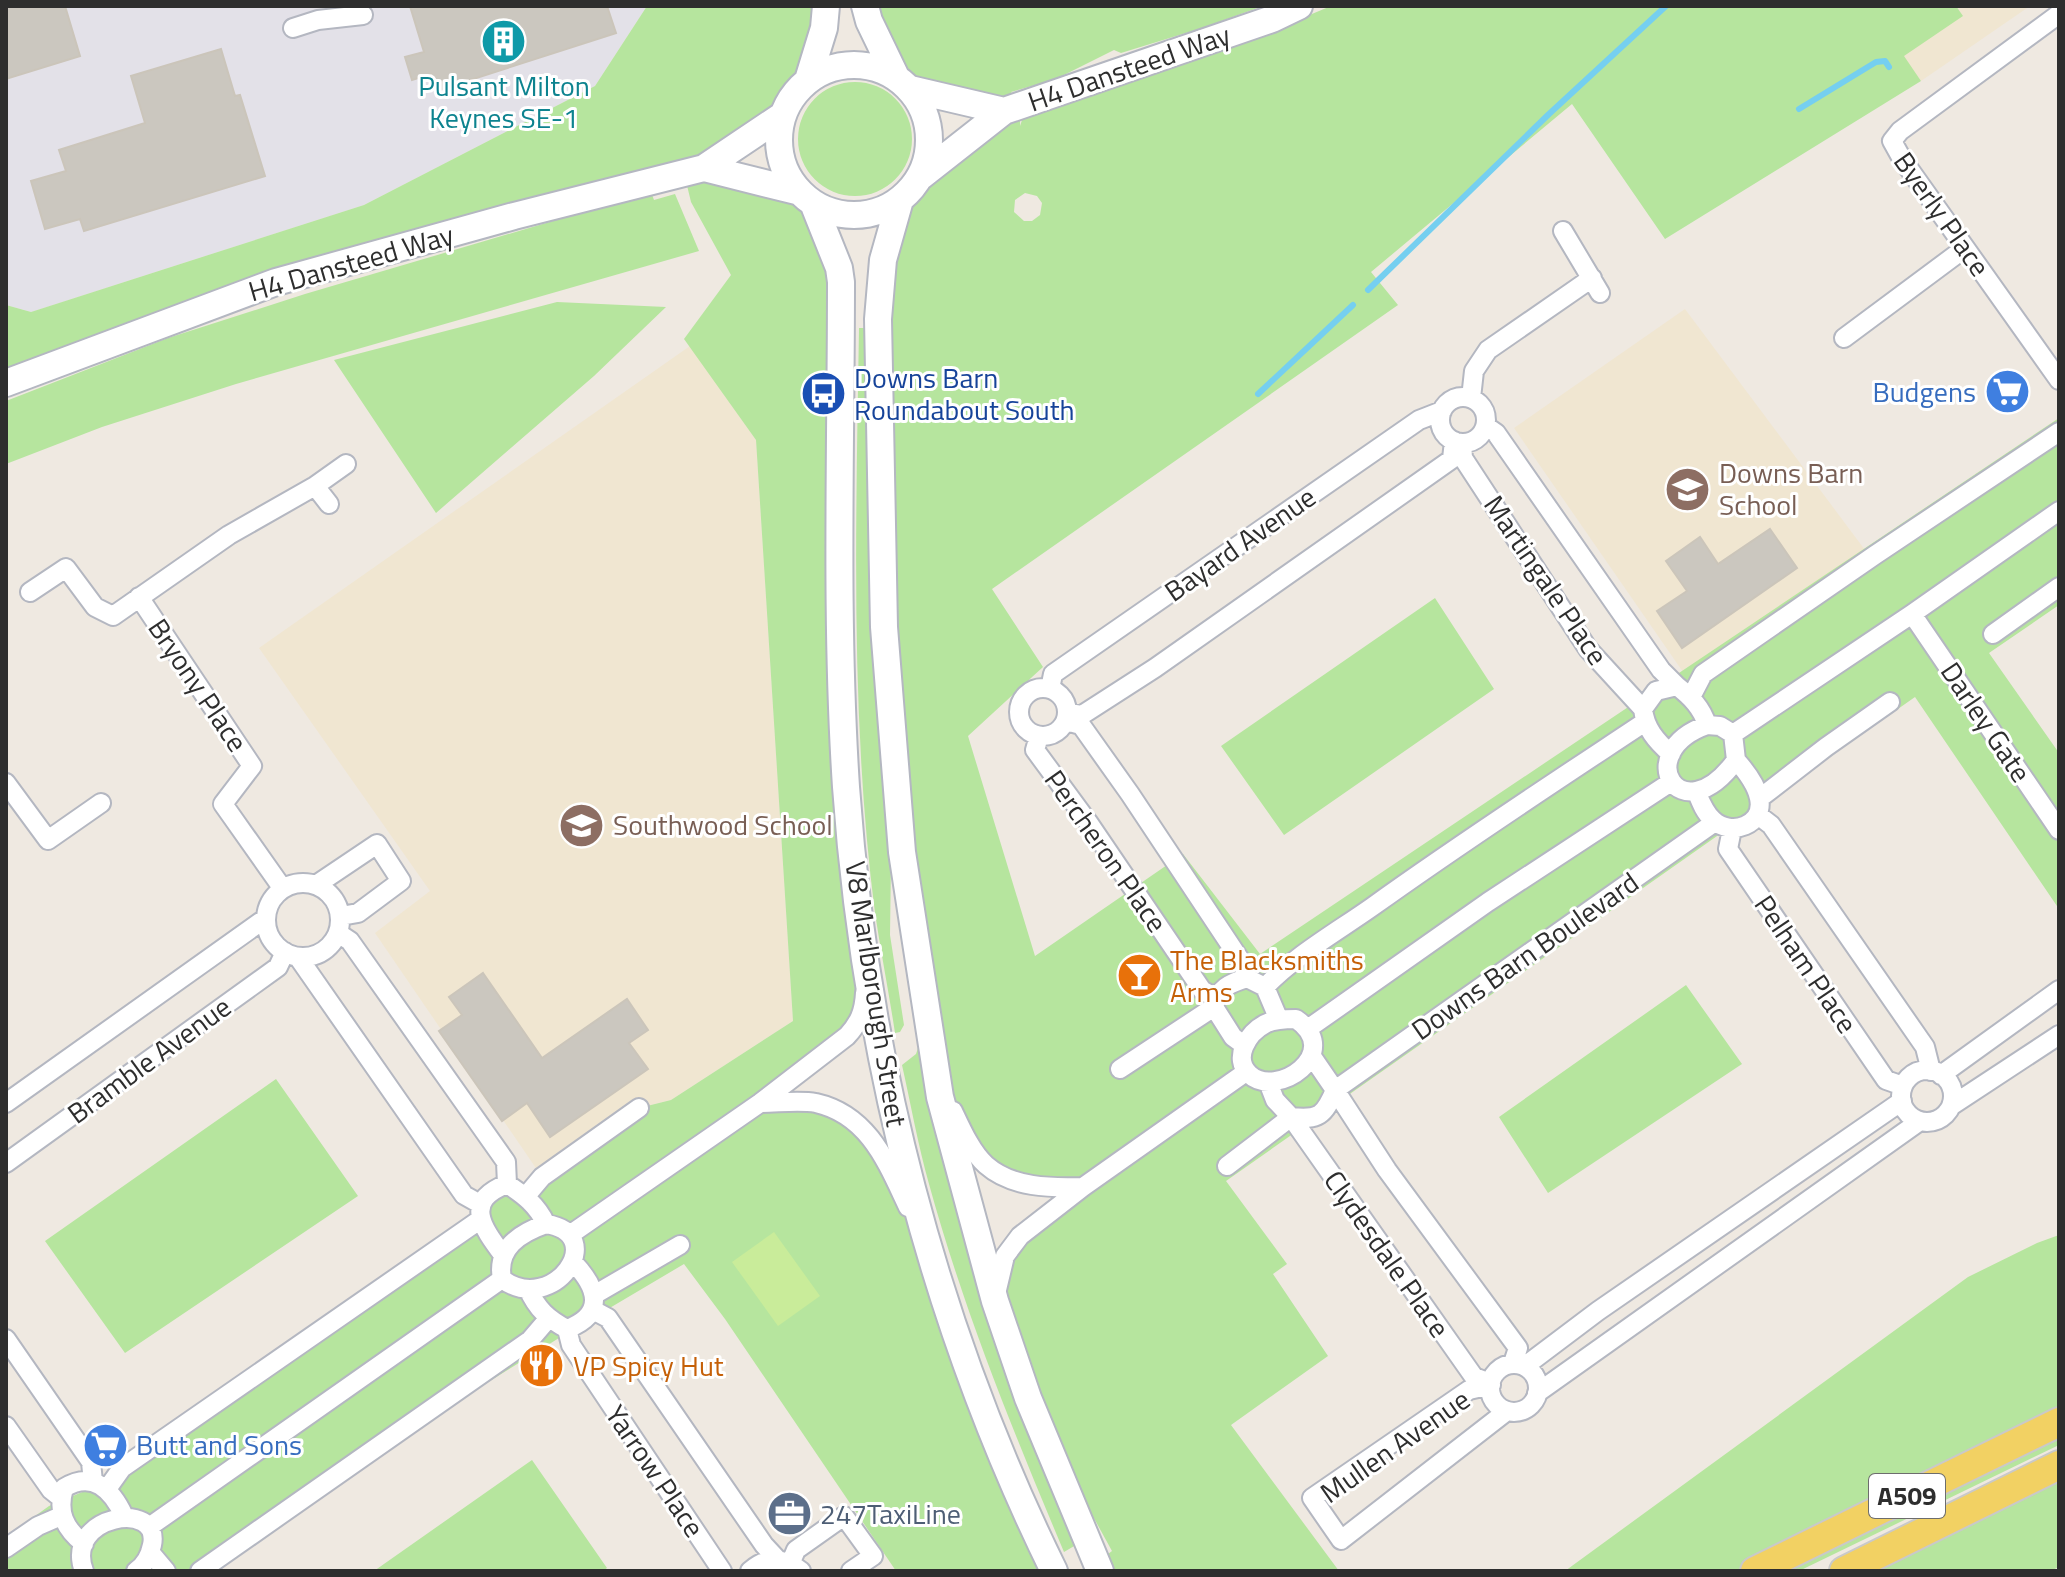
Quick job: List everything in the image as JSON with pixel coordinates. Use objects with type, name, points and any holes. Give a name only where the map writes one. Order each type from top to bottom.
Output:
[{"type":"main road","points":[[808,80],[824,28],[826,6]]},
{"type":"main road","points":[[865,6],[869,21],[903,83],[923,108],[930,131],[929,155],[920,177],[900,200],[880,211],[857,215],[834,212],[807,197],[788,175],[781,156],[779,135],[789,102],[808,80],[829,69],[852,64],[875,67],[903,83]]},
{"type":"main road","name":"H4 Dansteed Way","points":[[920,177],[1012,108],[1257,24],[1299,6]]},
{"type":"main road","name":"H4 Dansteed Way","points":[[903,83],[1012,108]]},
{"type":"main road","name":"H4 Dansteed Way","points":[[6,383],[276,282],[514,216],[701,169],[783,115]]},
{"type":"main road","name":"H4 Dansteed Way","points":[[701,169],[807,197]]},
{"type":"main road","name":"V8 Marlborough Street","points":[[807,197],[839,268],[841,282],[840,625],[846,787],[867,971],[903,1179],[973,1382],[1015,1489],[1053,1569]]},
{"type":"main road","name":"V8 Marlborough Street","points":[[900,200],[879,282],[878,319],[884,627],[902,852],[941,1090],[957,1163],[995,1301],[1028,1398],[1095,1559]]},
{"type":"main road","name":"A509","points":[[1755,1571],[2059,1422]]},
{"type":"main road","name":"A509","points":[[1844,1571],[2059,1465]]},
{"type":"street","points":[[293,28],[316,13],[363,15]]},
{"type":"street","name":"Byerly Place","points":[[2059,14],[1900,131],[1892,141],[2059,380]]},
{"type":"street","points":[[1471,398],[1474,371],[1488,350],[1596,286],[1563,231]]},
{"type":"street","points":[[1844,338],[1965,248]]},
{"type":"street","points":[[1458,397],[1471,398],[1486,412],[1486,426],[1478,438],[1458,442],[1442,430],[1442,411],[1446,404],[1458,397]]},
{"type":"street","name":"Bayard Avenue","points":[[1050,689],[1053,674],[1419,420],[1442,411]]},
{"type":"street","name":"Martingale Place","points":[[1486,426],[1496,433],[1661,670],[1704,713],[1707,725]]},
{"type":"street","points":[[1265,987],[1287,964],[1644,715],[1656,691],[1684,692],[1703,674],[2059,432]]},
{"type":"street","name":"Bayard Avenue","points":[[1067,717],[1082,715],[1155,668],[1395,500],[1452,459],[1458,442]]},
{"type":"street","name":"Martingale Place","points":[[1458,442],[1463,458],[1588,649],[1644,715],[1658,743],[1671,754]]},
{"type":"street","name":"Bryony Place","points":[[30,592],[66,568],[95,607],[113,616],[229,535],[315,486],[346,464]]},
{"type":"street","points":[[315,486],[329,504]]},
{"type":"street","points":[[1733,734],[2059,511]]},
{"type":"street","points":[[1993,634],[2059,587]]},
{"type":"street","name":"Bryony Place","points":[[139,597],[252,766],[223,804],[283,889]]},
{"type":"street","name":"Darley Gate","points":[[1912,614],[2059,830]]},
{"type":"street","points":[[1050,689],[1065,702],[1067,717],[1054,734],[1039,736],[1023,727],[1019,708],[1030,692],[1050,689]]},
{"type":"street","points":[[1759,807],[1826,747],[1890,702]]},
{"type":"street","name":"Percheron Place","points":[[1067,717],[1081,725],[1130,794],[1243,964],[1247,978]]},
{"type":"street","points":[[1707,725],[1720,726],[1733,734],[1736,760],[1726,775],[1712,786],[1697,793],[1683,790],[1671,782],[1666,767],[1679,741],[1707,725]]},
{"type":"street","name":"Percheron Place","points":[[1039,736],[1035,750],[1202,990],[1215,1002]]},
{"type":"street","name":"Pelham Place","points":[[1736,760],[1747,772],[1759,807],[1925,1047],[1936,1073]]},
{"type":"street","points":[[1309,1028],[1488,902],[1671,782]]},
{"type":"street","points":[[6,783],[48,840],[101,803]]},
{"type":"street","points":[[1697,793],[1723,825]]},
{"type":"street","name":"Downs Barn Boulevard","points":[[1291,1117],[1312,1119],[1327,1110],[1335,1090],[1723,825],[1748,825],[1759,807]]},
{"type":"street","name":"Pelham Place","points":[[1723,825],[1728,849],[1886,1080],[1902,1094]]},
{"type":"street","points":[[292,955],[311,956],[322,952],[332,944],[339,925],[401,881],[377,844],[316,885]]},
{"type":"street","points":[[503,1255],[480,1211],[464,1195],[309,969],[271,938],[266,918],[268,907],[283,889],[293,884],[316,885],[333,897],[339,925],[506,1162],[507,1184]]},
{"type":"street","name":"Bramble Avenue","points":[[6,1103],[266,918]]},
{"type":"street","name":"Bramble Avenue","points":[[6,1163],[292,955]]},
{"type":"street","points":[[571,1234],[760,1103],[847,1036],[858,1024],[865,1007],[867,971]]},
{"type":"street","points":[[1120,1069],[1215,1002],[1228,983],[1247,978],[1265,987],[1279,1020]]},
{"type":"street","points":[[2059,990],[1936,1073],[1916,1073],[1902,1094],[1598,1311],[1519,1365],[1501,1367],[1490,1384],[1490,1396],[1507,1411],[1519,1412],[1527,1408],[1537,1393],[1920,1121],[1939,1119],[1951,1106],[2059,1035]]},
{"type":"street","points":[[1215,1002],[1233,1037],[1244,1045]]},
{"type":"street","points":[[1296,1019],[1309,1028],[1314,1040],[1311,1055],[1302,1069],[1290,1078],[1268,1082],[1254,1078],[1246,1072],[1242,1060],[1244,1045],[1267,1022],[1279,1020],[1296,1019]]},
{"type":"street","points":[[1311,1055],[1335,1090]]},
{"type":"street","points":[[995,1301],[998,1276],[1005,1256],[1020,1236],[1083,1187],[1246,1072]]},
{"type":"street","points":[[1936,1073],[1951,1087],[1951,1106]]},
{"type":"street","name":"Clydesdale Place","points":[[1268,1082],[1275,1100],[1291,1117],[1474,1377],[1490,1384]]},
{"type":"street","points":[[941,1090],[985,1165],[1013,1179],[1047,1188],[1083,1187]]},
{"type":"street","name":"Clydesdale Place","points":[[1335,1090],[1387,1170],[1518,1348],[1519,1365]]},
{"type":"street","points":[[1902,1094],[1906,1111],[1920,1121]]},
{"type":"street","points":[[760,1103],[815,1103],[843,1113],[866,1130],[903,1179]]},
{"type":"street","points":[[526,1196],[542,1177],[639,1108]]},
{"type":"street","points":[[1227,1166],[1291,1117]]},
{"type":"street","points":[[507,1184],[526,1196],[546,1224]]},
{"type":"street","points":[[100,1486],[480,1211],[489,1191],[507,1184]]},
{"type":"street","points":[[546,1224],[560,1226],[571,1234],[575,1247],[573,1262],[564,1275],[547,1286],[514,1288],[502,1279],[500,1267],[503,1255],[512,1242],[526,1231],[546,1224]]},
{"type":"street","points":[[528,1289],[535,1305],[548,1319],[567,1329],[584,1322],[594,1302],[680,1245]]},
{"type":"street","name":"Yarrow Place","points":[[573,1262],[584,1273],[594,1302],[764,1545],[790,1564]]},
{"type":"street","points":[[149,1527],[502,1279]]},
{"type":"street","points":[[200,1571],[518,1349],[548,1319]]},
{"type":"street","name":"Yarrow Place","points":[[567,1329],[571,1345],[722,1571]]},
{"type":"street","points":[[6,1339],[91,1462],[100,1486],[124,1516]]},
{"type":"street","points":[[1519,1365],[1537,1380],[1537,1393]]},
{"type":"street","name":"Mullen Avenue","points":[[1490,1384],[1469,1390],[1312,1498],[1341,1540],[1507,1411]]},
{"type":"street","points":[[6,1426],[51,1490],[73,1536],[84,1544]]},
{"type":"street","points":[[6,1548],[61,1507],[64,1488],[75,1481],[100,1486]]},
{"type":"street","points":[[84,1571],[80,1560],[84,1544],[93,1530],[106,1521],[124,1516],[149,1527],[153,1538],[150,1552],[136,1571]]},
{"type":"street","points":[[750,1571],[764,1562],[790,1564],[796,1550],[844,1516],[873,1556],[851,1571]]},
{"type":"street","points":[[150,1552],[166,1571]]},
{"type":"shaded area","points":[[6,6],[647,6],[595,86],[364,205],[31,312],[6,305]]},
{"type":"shaded area","points":[[1956,6],[2030,6],[1921,81],[1903,56],[1962,16]]},
{"type":"shaded area","name":"Downs Barn School","points":[[1685,309],[1865,550],[1683,672],[1514,428]]},
{"type":"shaded area","name":"Southwood School","points":[[690,346],[756,440],[793,1021],[671,1100],[639,1108],[542,1177],[375,933],[430,891],[259,648]]},
{"type":"green space","points":[[647,6],[826,6],[805,83],[789,102],[783,115],[705,168],[800,192],[839,268],[858,909],[858,1024],[761,1102],[843,1113],[884,1158],[1055,1571],[896,1571],[725,1319],[684,1264],[559,1338],[198,1563],[192,1571],[6,1571],[6,1537],[49,1506],[137,1469],[471,1221],[506,1162],[526,1196],[639,1108],[671,1100],[793,1021],[756,440],[684,339],[731,275],[691,202],[684,173],[514,216],[6,384],[6,305],[31,312],[364,205],[595,86]]},
{"type":"green space","points":[[865,6],[1263,6],[1121,53],[1114,50],[1056,79],[1011,92],[1020,105],[1020,126],[1023,117],[1250,40],[1331,6],[1956,6],[1963,16],[1904,56],[1921,81],[1665,239],[1572,104],[1371,272],[1398,305],[992,589],[1043,667],[968,736],[1035,956],[1183,854],[1260,954],[2059,418],[2059,605],[1989,653],[2059,753],[2059,909],[1915,697],[1226,1181],[1287,1264],[1273,1274],[1328,1356],[1231,1425],[1339,1571],[1103,1571],[1099,1561],[1112,1551],[1028,1398],[995,1301],[1005,1256],[1082,1187],[1047,1188],[985,1165],[937,1079],[902,852],[881,453],[900,200],[920,177],[1003,111],[910,89]],"holes":[[[1025,193],[1037,196],[1042,203],[1040,215],[1032,221],[1024,221],[1014,212],[1015,200]]]},
{"type":"green space","points":[[855,82],[877,87],[895,99],[907,117],[912,139],[907,161],[895,179],[877,191],[855,196],[833,191],[815,179],[803,161],[798,139],[803,117],[815,99],[833,87]]},
{"type":"green space","points":[[651,192],[654,200],[675,194],[699,251],[236,384],[102,427],[6,464],[6,401],[168,338],[305,294]]},
{"type":"green space","points":[[557,302],[666,307],[594,376],[436,513],[334,360]]},
{"type":"green space","points":[[859,328],[873,328],[891,859],[890,935],[904,1025],[900,1032],[895,1033],[875,913],[867,840],[858,694]]},
{"type":"green space","points":[[1435,598],[1494,689],[1284,835],[1221,746]]},
{"type":"green space","points":[[1686,985],[1742,1064],[1548,1193],[1499,1117]]},
{"type":"green space","points":[[923,1046],[1081,1542],[1064,1552],[974,1324],[929,1184],[902,1065]]},
{"type":"green space","points":[[276,1079],[358,1196],[125,1353],[45,1241]]},
{"type":"green space","points":[[774,1232],[820,1296],[778,1326],[732,1262]]},
{"type":"green space","points":[[2059,1235],[2059,1419],[1755,1571],[1565,1571],[1968,1277]]},
{"type":"green space","points":[[2059,1433],[2059,1445],[1799,1571],[1774,1571]]},
{"type":"green space","points":[[532,1460],[607,1568],[603,1571],[374,1571]]},
{"type":"green space","points":[[2059,1474],[2059,1567],[2050,1571],[1864,1571]]},
{"type":"building","points":[[6,6],[65,6],[80,56],[6,79]]},
{"type":"building","name":"Pulsant Milton Keynes SE-1","points":[[410,6],[607,6],[616,33],[436,91],[431,74],[412,80],[405,57],[424,52]]},
{"type":"building","points":[[221,49],[235,96],[240,95],[265,176],[84,231],[80,219],[45,229],[31,181],[66,171],[59,150],[145,123],[131,76]]},
{"type":"building","points":[[1770,529],[1797,568],[1682,648],[1657,611],[1687,591],[1666,561],[1700,537],[1718,564]]},
{"type":"building","points":[[483,973],[542,1058],[627,999],[648,1030],[629,1043],[648,1069],[550,1137],[527,1103],[502,1121],[439,1031],[462,1015],[449,997]]},
{"type":"waterway","points":[[1368,290],[1549,114],[1666,6]]},
{"type":"waterway","points":[[1799,109],[1876,62],[1885,61],[1889,67]]},
{"type":"waterway","points":[[1258,394],[1353,305]]},
{"type":"place","name":"Pulsant Milton Keynes SE-1","points":[[504,42]]},
{"type":"place","name":"Budgens","points":[[2007,392]]},
{"type":"place","name":"Downs Barn Roundabout South","points":[[823,394]]},
{"type":"place","name":"Downs Barn School","points":[[1688,489]]},
{"type":"place","name":"Southwood School","points":[[582,825]]},
{"type":"place","name":"The Blacksmiths Arms","points":[[1139,976]]},
{"type":"place","name":"VP Spicy Hut","points":[[542,1366]]},
{"type":"place","name":"Butt and Sons","points":[[105,1445]]},
{"type":"place","name":"247TaxiLine","points":[[789,1514]]}]
